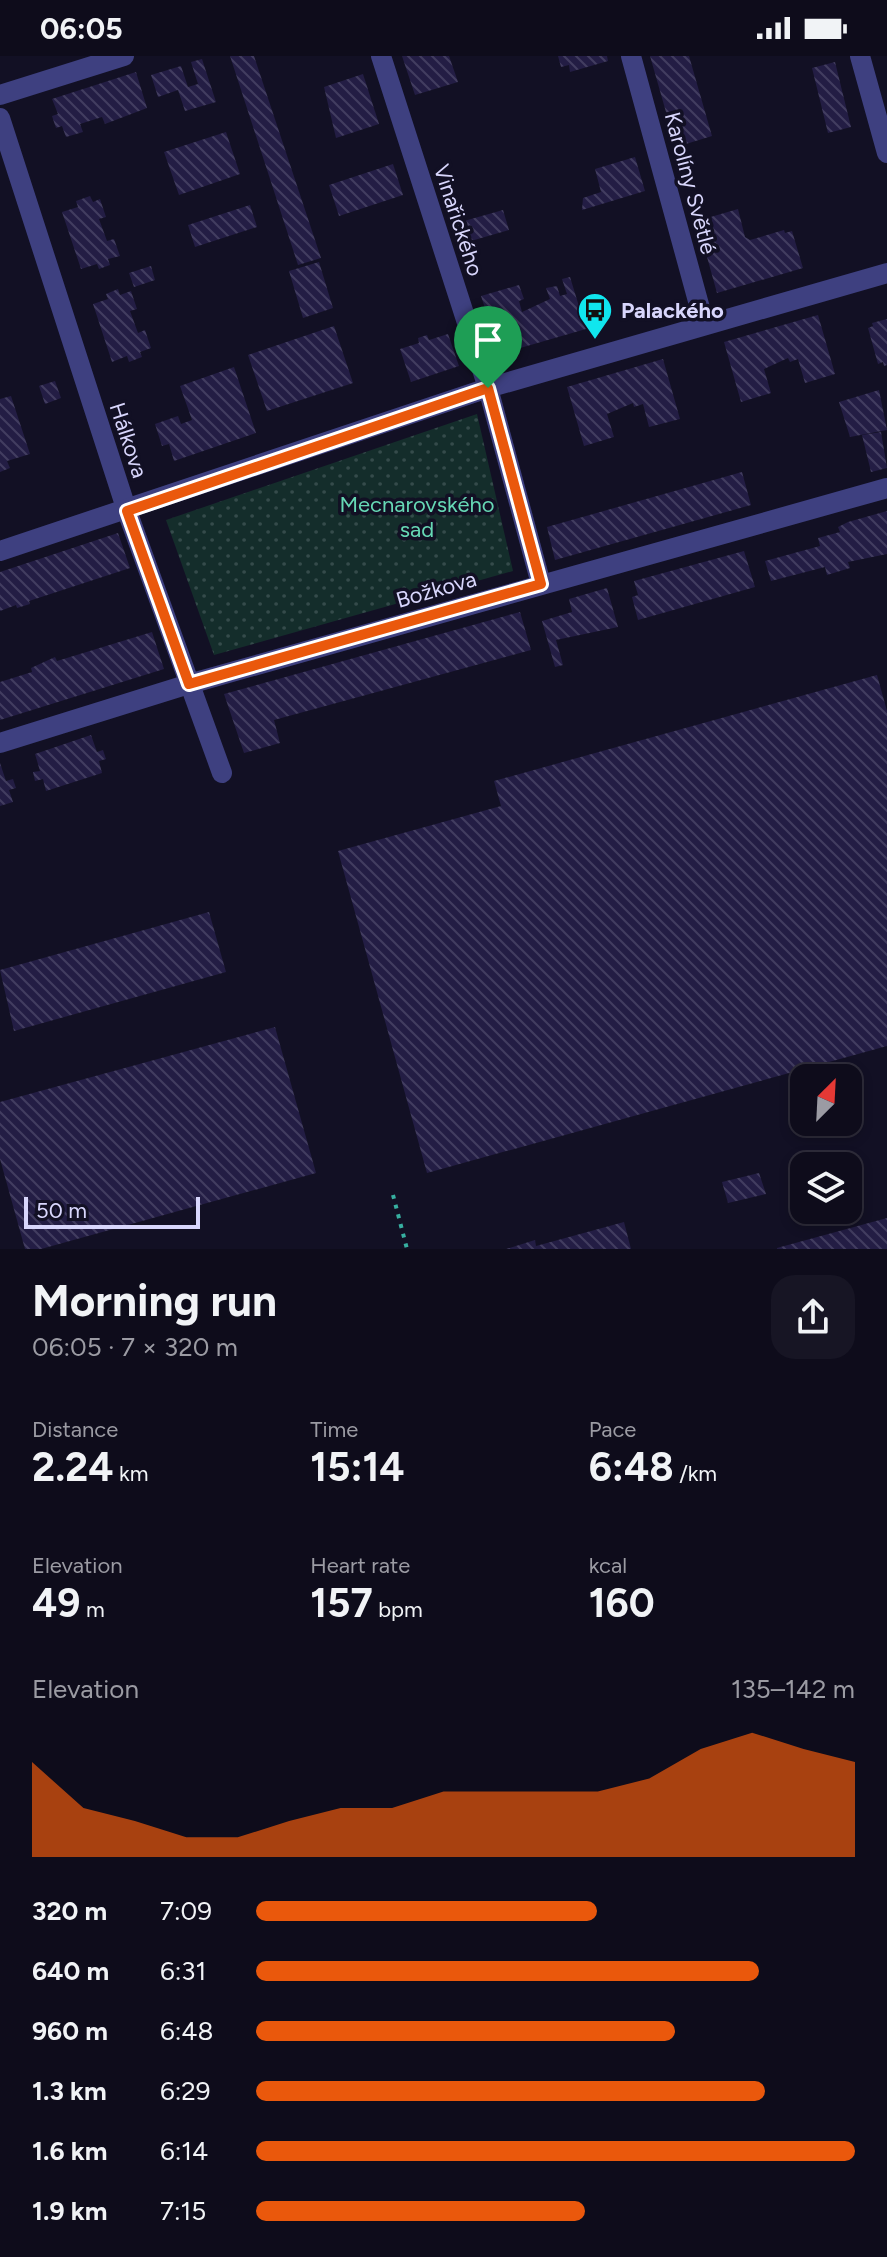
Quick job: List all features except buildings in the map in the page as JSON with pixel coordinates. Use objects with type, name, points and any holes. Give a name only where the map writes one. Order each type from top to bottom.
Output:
[{"type":"street","points":[[0,95],[124,56]]},
{"type":"street","name":"Vinařického","points":[[381,56],[488,388],[541,584]]},
{"type":"street","name":"Karolíny Světlé","points":[[631,56],[704,323]]},
{"type":"street","points":[[860,56],[887,153]]},
{"type":"street","name":"Hálkova","points":[[0,118],[127,511],[222,773]]},
{"type":"street","points":[[0,551],[488,388],[704,323],[887,273]]},
{"type":"street","name":"Božkova","points":[[0,743],[189,684],[887,488]]},
{"type":"path","points":[[393,1195],[407,1249]]},
{"type":"green space","name":"Mecnarovského sad","points":[[477,414],[513,571],[214,655],[166,520]]},
{"type":"place","name":"Palackého","points":[[595,341]]},
{"type":"route","points":[[488,388],[541,584],[189,684],[127,511],[488,388]]}]
